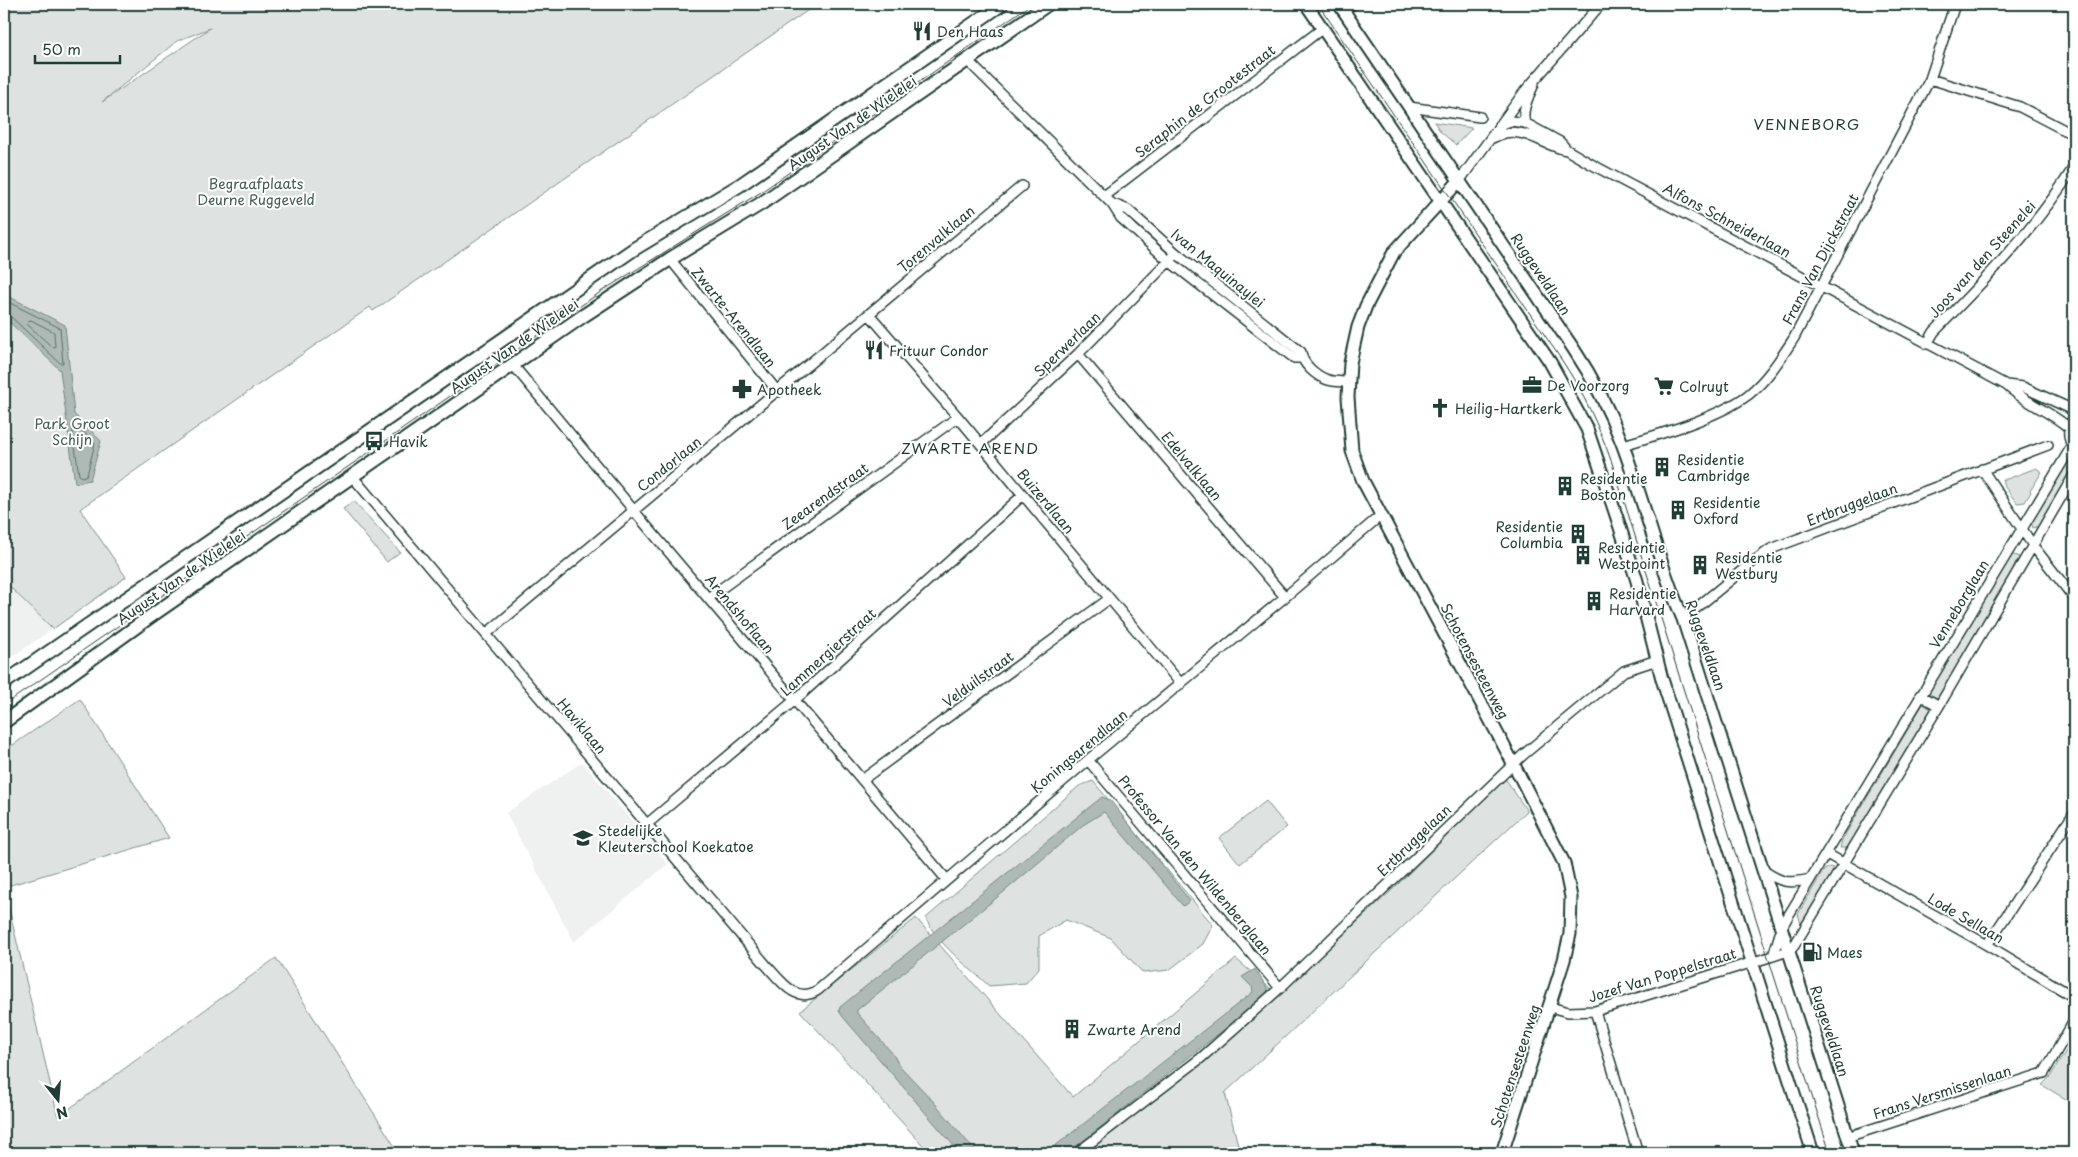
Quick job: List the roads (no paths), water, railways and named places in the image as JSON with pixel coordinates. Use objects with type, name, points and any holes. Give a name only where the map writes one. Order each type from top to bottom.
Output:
[{"type":"main road","name":"August Van de Wielelei","points":[[4,683],[626,254],[740,185],[1002,4]]},
{"type":"main road","name":"August Van de Wielelei","points":[[4,722],[151,616],[513,365],[670,259],[762,203],[1048,4]]},
{"type":"street","points":[[1306,4],[1550,362],[1587,429],[1633,568],[1657,660],[1813,1153]]},
{"type":"street","points":[[1440,200],[1460,180],[1525,91],[1600,4]]},
{"type":"street","name":"Frans Van Dijckstraat","points":[[1623,444],[1715,414],[1748,395],[1773,370],[1822,286],[1930,79],[1955,4]]},
{"type":"street","name":"Ruggeveldlaan","points":[[1345,6],[1409,107],[1587,369],[1605,403],[1623,444],[1671,592],[1684,620],[1853,1153]]},
{"type":"street","name":"Seraphin de Grootestraat","points":[[1104,196],[1322,28]]},
{"type":"street","name":"Ivan Maquinaylei","points":[[968,60],[1112,204],[1121,218],[1169,261],[1294,358],[1302,358]]},
{"type":"street","points":[[1930,79],[2020,107],[2074,136]]},
{"type":"street","points":[[1498,127],[1511,121],[1525,123],[1524,111],[1536,80]]},
{"type":"street","points":[[1409,107],[1480,117]]},
{"type":"street","name":"Alfons Schneiderlaan","points":[[1525,123],[1560,142],[1567,150],[2006,386],[2017,396],[2061,421],[2069,428]]},
{"type":"street","name":"Alfons Schneiderlaan","points":[[1490,138],[1506,132],[1518,133],[1556,149],[1567,150]]},
{"type":"street","name":"Joos van den Steenelei","points":[[1927,344],[1934,332],[2024,238],[2053,201],[2074,167]]},
{"type":"street","name":"Torenvalklaan","points":[[869,314],[1022,186]]},
{"type":"street","name":"Schotensesteenweg","points":[[1440,200],[1394,252],[1376,284],[1358,327],[1348,382],[1352,451],[1363,481],[1380,516],[1513,763],[1564,863],[1571,897],[1570,934],[1550,1007],[1502,1153]]},
{"type":"street","name":"Ivan Maquinaylei","points":[[1112,204],[1128,210],[1176,253],[1302,352],[1302,358],[1307,366],[1327,380],[1348,382]]},
{"type":"street","name":"Sperwerlaan","points":[[981,444],[1078,354],[1176,253]]},
{"type":"street","name":"Zwarte-Arendlaan","points":[[670,259],[778,392]]},
{"type":"street","name":"Condorlaan","points":[[486,634],[778,392],[869,314]]},
{"type":"street","name":"Buizerdlaan","points":[[869,314],[981,444],[1181,684]]},
{"type":"street","name":"Edelvalklaan","points":[[1078,354],[1285,597]]},
{"type":"street","name":"Arendshoflaan","points":[[513,365],[634,511],[947,880]]},
{"type":"street","name":"Alfons Schneiderlaan","points":[[2006,386],[2023,386],[2074,412]]},
{"type":"street","name":"Zeearendstraat","points":[[708,598],[958,417]]},
{"type":"street","points":[[2069,428],[2074,418]]},
{"type":"street","name":"Venneborglaan","points":[[1773,956],[1782,927],[1810,879],[1827,854],[2022,526],[2073,447],[2069,438],[2069,428]]},
{"type":"street","name":"Ertbruggelaan","points":[[1684,620],[1750,564],[1771,549],[2048,445]]},
{"type":"street","points":[[1982,470],[2022,526],[2034,547],[2074,598]]},
{"type":"street","points":[[1752,962],[1788,951],[1794,946],[2034,547],[2074,475]]},
{"type":"street","name":"Haviklaan","points":[[352,476],[766,965],[792,993]]},
{"type":"street","name":"Lammergierstraat","points":[[647,824],[795,700],[1023,495]]},
{"type":"street","name":"Koningsarendlaan","points":[[792,993],[804,995],[818,990],[1088,760],[1380,516]]},
{"type":"street","name":"Velduilstraat","points":[[862,780],[1109,599]]},
{"type":"street","name":"Ertbruggelaan","points":[[1077,1153],[1201,1058],[1280,988],[1513,763],[1624,671],[1657,660]]},
{"type":"street","points":[[1920,695],[1939,706]]},
{"type":"street","name":"Professor Van den Wildenberglaan","points":[[1088,760],[1280,988]]},
{"type":"street","points":[[1988,945],[2074,813]]},
{"type":"street","points":[[1827,854],[1844,864]]},
{"type":"street","name":"Lode Sellaan","points":[[1844,864],[1988,945],[2074,997]]},
{"type":"street","points":[[1764,871],[1781,881],[1791,883],[1810,879]]},
{"type":"street","name":"Jozef Van Poppelstraat","points":[[1550,1007],[1568,1012],[1595,1011],[1752,962]]},
{"type":"street","points":[[1595,1011],[1638,1153]]},
{"type":"street","name":"Frans Versmissenlaan","points":[[1847,1136],[2044,1073],[2074,1021]]},
{"type":"water","points":[[4,294],[65,325],[74,414],[101,441],[90,480],[75,483],[60,370],[4,317]]},
{"type":"water","points":[[1102,797],[1110,800],[1190,901],[1183,906],[1104,812],[1083,825],[1005,891],[857,1010],[857,1013],[893,1054],[899,1065],[933,1101],[977,1153],[960,1153],[843,1017],[839,1011],[840,1007]]},
{"type":"water","points":[[1255,969],[1268,989],[1265,997],[1068,1153],[1046,1153],[1253,992],[1252,987],[1242,977]]},
{"type":"tram line","points":[[4,705],[602,291],[761,192],[1031,4]]},
{"type":"tram line","points":[[1318,4],[1561,359],[1583,397],[1602,436],[1830,1153]]},
{"type":"place","name":"Den Haas","points":[[922,31]]},
{"type":"place","name":"Frituur Condor","points":[[874,350]]},
{"type":"place","name":"De Voorzorg","points":[[1532,385]]},
{"type":"place","name":"Colruyt","points":[[1664,386]]},
{"type":"place","name":"Apotheek","points":[[742,389]]},
{"type":"place","name":"Heilig-Hartkerk","points":[[1440,408]]},
{"type":"place","name":"Havik","points":[[374,441]]},
{"type":"place","name":"Residentie Cambridge","points":[[1662,467]]},
{"type":"place","name":"Residentie Boston","points":[[1565,486]]},
{"type":"place","name":"Residentie Oxford","points":[[1678,510]]},
{"type":"place","name":"Residentie Columbia","points":[[1578,534]]},
{"type":"place","name":"Residentie Westpoint","points":[[1583,555]]},
{"type":"place","name":"Residentie Westbury","points":[[1700,565]]},
{"type":"place","name":"Residentie Harvard","points":[[1594,601]]},
{"type":"place","name":"Stedelijke Kleuterschool Koekatoe","points":[[583,838]]},
{"type":"place","name":"Maes","points":[[1812,952]]},
{"type":"place","name":"Zwarte Arend","points":[[1072,1029]]},
{"type":"district","name":"VENNEBORG","points":[[1807,123]]},
{"type":"district","name":"ZWARTE AREND","points":[[970,447]]},
{"type":"park label","name":"Begraafplaats Deurne Ruggeveld","points":[[256,192]]},
{"type":"park label","name":"Park Groot Schijn","points":[[72,432]]}]
